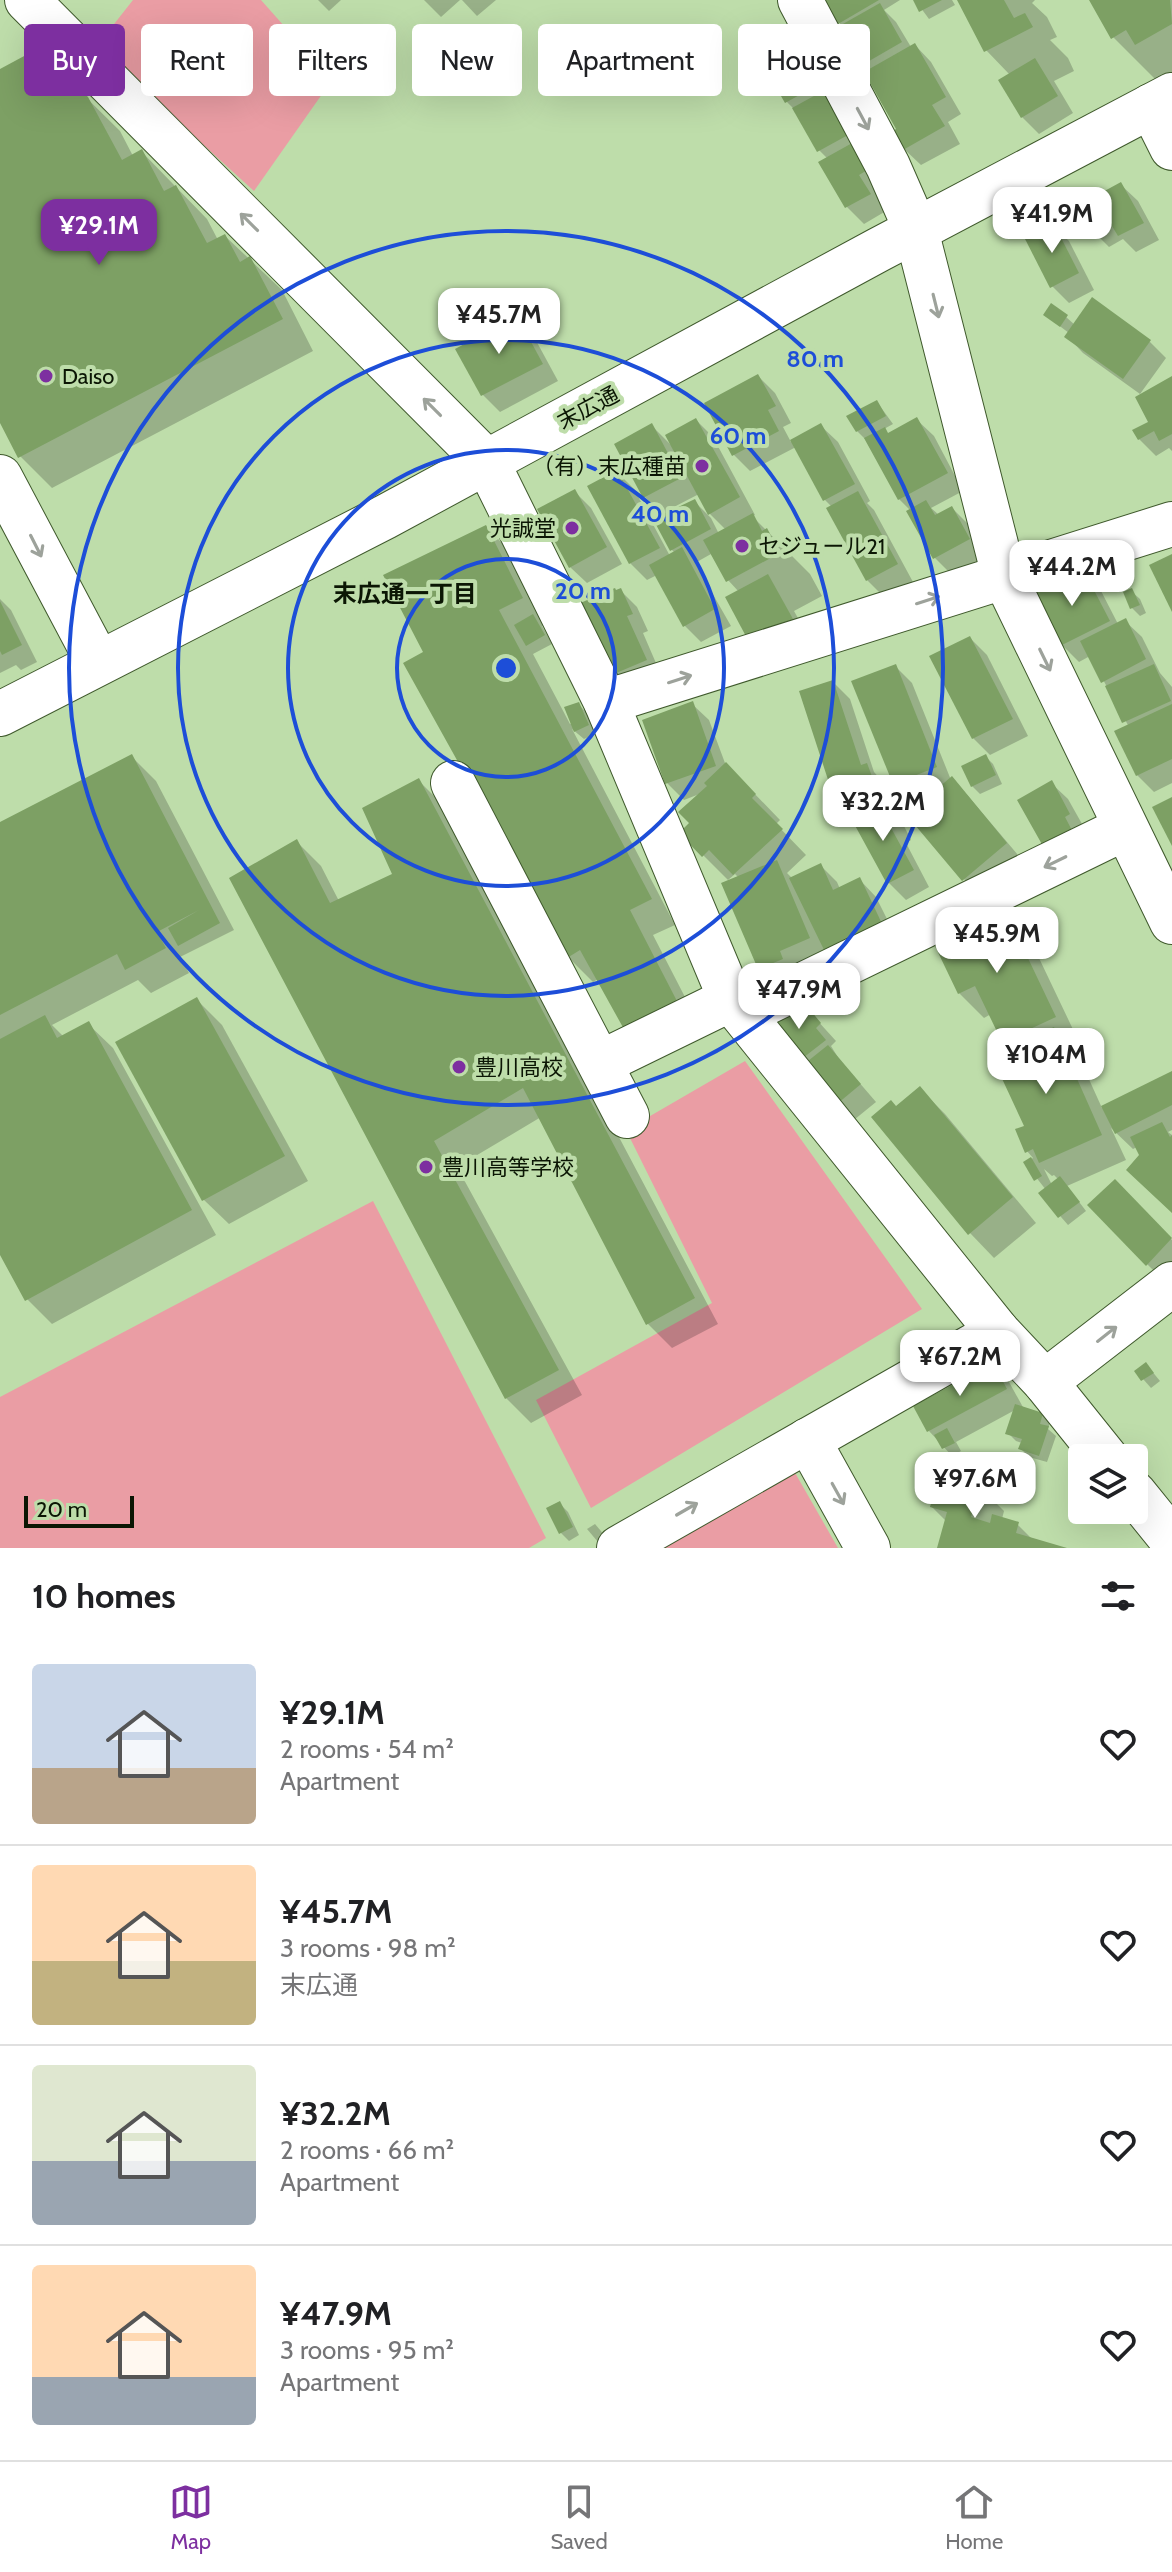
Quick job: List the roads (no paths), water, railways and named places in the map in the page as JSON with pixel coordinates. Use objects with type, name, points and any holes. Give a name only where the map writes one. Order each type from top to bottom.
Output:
[{"type":"street","points":[[27,0],[487,462],[606,702],[737,1007],[998,1332],[1045,1382],[1095,1444]]},
{"type":"street","points":[[800,0],[888,166],[916,230],[1004,576],[1172,922]]},
{"type":"street","points":[[1161,101],[1172,148]]},
{"type":"street","name":"末広通","points":[[0,714],[385,517],[1161,101]]},
{"type":"street","points":[[0,477],[98,662]]},
{"type":"street","points":[[606,702],[1172,524]]},
{"type":"street","points":[[453,783],[627,1116]]},
{"type":"street","points":[[600,1063],[737,1007],[1125,828]]},
{"type":"street","points":[[1045,1382],[1172,1284]]},
{"type":"street","points":[[619,1548],[998,1332]]},
{"type":"street","points":[[808,1440],[868,1548]]},
{"type":"street","points":[[1148,1510],[1172,1540]]},
{"type":"place","name":"Daiso","points":[[46,376]]},
{"type":"place","name":"（有）末広種苗","points":[[702,466]]},
{"type":"place","name":"光誠堂","points":[[572,528]]},
{"type":"place","name":"セジュール21","points":[[742,546]]},
{"type":"place","name":"豊川高校","points":[[459,1067]]},
{"type":"place","name":"豊川高等学校","points":[[426,1167]]},
{"type":"district","name":"末広通一丁目","points":[[405,593]]}]
